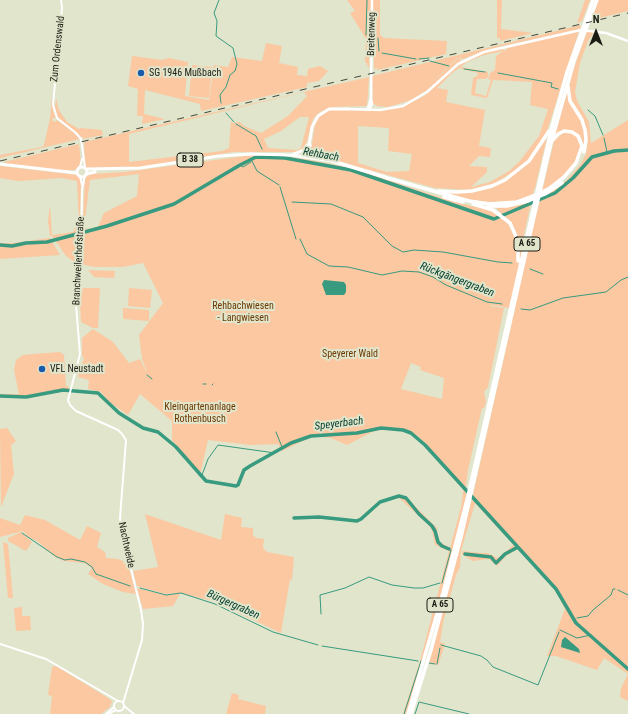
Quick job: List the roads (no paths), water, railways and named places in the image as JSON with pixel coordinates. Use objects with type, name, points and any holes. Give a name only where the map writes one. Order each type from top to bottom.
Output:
[{"type":"highway","name":"A 65","points":[[517,283],[517,274],[552,126],[593,0]]},
{"type":"highway","name":"A 65","points":[[588,17],[597,0]]},
{"type":"highway","name":"A 65","points":[[537,193],[582,34]]},
{"type":"highway","points":[[384,177],[451,200],[481,206],[507,206],[532,200],[556,187],[574,170],[583,154],[586,137],[583,123],[570,99],[568,81]]},
{"type":"highway","points":[[426,189],[467,192],[483,189],[500,182],[518,171],[529,161],[539,149],[552,126]]},
{"type":"highway","points":[[426,189],[479,203],[506,203],[527,199],[546,191],[567,175],[578,160],[582,144],[577,134],[566,131],[556,136],[550,148]]},
{"type":"highway","name":"B 38","points":[[332,161],[426,189]]},
{"type":"highway","name":"A 65","points":[[411,714],[446,594],[470,495],[534,205]]},
{"type":"highway","points":[[481,206],[502,215],[506,218],[513,229],[518,241],[517,274]]},
{"type":"highway","name":"A 65","points":[[408,714],[470,495]]},
{"type":"main road","name":"Breitenweg","points":[[371,98],[372,0]]},
{"type":"main road","points":[[307,157],[314,123],[321,114],[333,108],[380,110],[397,107],[415,100],[433,88],[458,64],[484,52],[578,31],[601,32],[628,40]]},
{"type":"main road","points":[[371,98],[372,104],[380,110]]},
{"type":"main road","points":[[368,109],[371,98]]},
{"type":"main road","points":[[368,109],[372,104]]},
{"type":"main road","points":[[307,157],[310,150],[310,142]]},
{"type":"main road","points":[[291,155],[304,150],[310,142]]},
{"type":"main road","points":[[310,150],[318,158]]},
{"type":"main road","name":"B 38","points":[[86,175],[231,155],[291,155],[332,161]]},
{"type":"main road","points":[[0,164],[79,172],[86,175]]},
{"type":"main road","points":[[79,172],[85,168],[86,175]]},
{"type":"main road","name":"B 38","points":[[85,168],[130,169]]},
{"type":"street","name":"Zum Ordenswald","points":[[61,0],[62,8],[54,109],[59,120],[80,138],[85,168]]},
{"type":"street","name":"Zum Ordenswald","points":[[79,172],[82,152]]},
{"type":"street","name":"Branchweilerhofstraße","points":[[68,402],[69,392],[80,354],[76,305],[82,234],[82,190],[79,172]]},
{"type":"street","name":"Branchweilerhofstraße","points":[[82,190],[86,175]]},
{"type":"street","name":"Nachtweide","points":[[68,402],[76,411],[118,430],[125,438],[120,518],[143,620],[143,635],[122,710]]},
{"type":"street","points":[[0,644],[46,659],[118,701],[133,713]]},
{"type":"street","name":"Nachtweide","points":[[107,714],[126,693]]},
{"type":"street","points":[[109,697],[117,710]]},
{"type":"street","points":[[107,714],[117,710],[133,713]]},
{"type":"water","points":[[324,280],[344,282],[346,285],[346,292],[344,295],[326,295],[322,284]]},
{"type":"water","points":[[565,637],[579,649],[580,653],[561,647],[562,640]]},
{"type":"waterway","points":[[219,0],[214,13],[217,21],[216,36],[233,48],[237,64],[235,71],[230,75],[226,87],[220,95],[221,103]]},
{"type":"waterway","points":[[366,35],[367,0]]},
{"type":"waterway","points":[[378,38],[379,51]]},
{"type":"waterway","points":[[382,53],[416,59]]},
{"type":"waterway","points":[[419,59],[429,58]]},
{"type":"waterway","points":[[430,61],[449,66]]},
{"type":"waterway","points":[[464,69],[485,72]]},
{"type":"waterway","points":[[498,73],[552,83],[551,87],[558,89]]},
{"type":"waterway","points":[[588,110],[595,116],[603,135]]},
{"type":"waterway","points":[[226,113],[234,122]]},
{"type":"waterway","points":[[236,124],[256,136],[262,149]]},
{"type":"waterway","points":[[604,138],[607,152]]},
{"type":"waterway","name":"Rehbach","points":[[0,245],[12,246],[26,243],[47,242],[107,226],[174,204],[256,157],[285,158],[351,170],[494,219],[555,193],[573,178],[592,157],[614,151],[628,150]]},
{"type":"waterway","name":"Rückgängergraben","points":[[252,161],[257,171],[279,185]]},
{"type":"waterway","name":"Rückgängergraben","points":[[240,165],[243,167],[251,162]]},
{"type":"waterway","name":"Rückgängergraben","points":[[280,187],[296,239]]},
{"type":"waterway","points":[[292,202],[331,204],[363,217],[392,246],[403,252],[414,250],[443,252],[498,262],[512,263]]},
{"type":"waterway","name":"Rückgängergraben","points":[[300,239],[307,254],[329,266],[348,267],[382,275],[402,271],[419,272],[487,302],[502,304]]},
{"type":"waterway","points":[[530,269],[543,274]]},
{"type":"waterway","name":"Rückgängergraben","points":[[521,309],[530,310],[563,298],[606,292],[621,280],[628,277]]},
{"type":"waterway","points":[[147,375],[152,379]]},
{"type":"waterway","name":"Speyerbach","points":[[0,396],[26,397],[63,390],[98,393],[119,413],[143,428],[158,432],[176,447],[206,481],[236,486],[238,485],[244,470],[291,443],[311,436],[357,433],[381,428],[403,430],[411,433],[425,445],[556,589],[576,623],[628,669]]},
{"type":"waterway","points":[[276,432],[282,447]]},
{"type":"waterway","points":[[199,475],[202,475],[208,459],[218,445],[275,453]]},
{"type":"waterway","points":[[294,518],[319,517],[357,521],[380,502],[399,496],[406,498],[419,514],[432,526],[438,542],[442,546],[449,549]]},
{"type":"waterway","name":"Bürgergraben","points":[[22,533],[57,557],[65,560],[71,559],[85,562],[92,567],[96,574],[130,586]]},
{"type":"waterway","points":[[465,554],[491,557],[496,563],[505,554],[518,547]]},
{"type":"waterway","points":[[442,583],[451,550]]},
{"type":"waterway","points":[[321,614],[320,595],[345,588],[369,577],[392,585],[414,588],[423,588],[440,583]]},
{"type":"waterway","name":"Bürgergraben","points":[[140,588],[166,595],[181,593],[215,604],[273,632],[318,645]]},
{"type":"waterway","points":[[577,618],[588,616],[611,595],[613,589],[615,589]]},
{"type":"waterway","points":[[618,590],[628,595]]},
{"type":"waterway","name":"Bürgergraben","points":[[560,630],[577,638],[591,635]]},
{"type":"waterway","name":"Bürgergraben","points":[[441,645],[481,656],[493,667],[538,685],[559,632]]},
{"type":"waterway","name":"Bürgergraben","points":[[322,646],[418,661]]},
{"type":"waterway","name":"Bürgergraben","points":[[437,664],[440,648]]},
{"type":"waterway","points":[[404,714],[421,661]]},
{"type":"waterway","name":"Bürgergraben","points":[[429,663],[435,664]]},
{"type":"waterway","points":[[415,714],[419,702],[469,714]]},
{"type":"railway","points":[[0,161],[628,13]]},
{"type":"place","name":"SG 1946 Mußbach","points":[[141,73]]},
{"type":"place","name":"VFL Neustadt","points":[[42,369]]},
{"type":"park label","name":"Rehbachwiesen - Langwiesen","points":[[243,312]]},
{"type":"park label","name":"Speyerer Wald","points":[[350,354]]},
{"type":"park label","name":"Kleingartenanlage Rothenbusch","points":[[200,412]]}]
